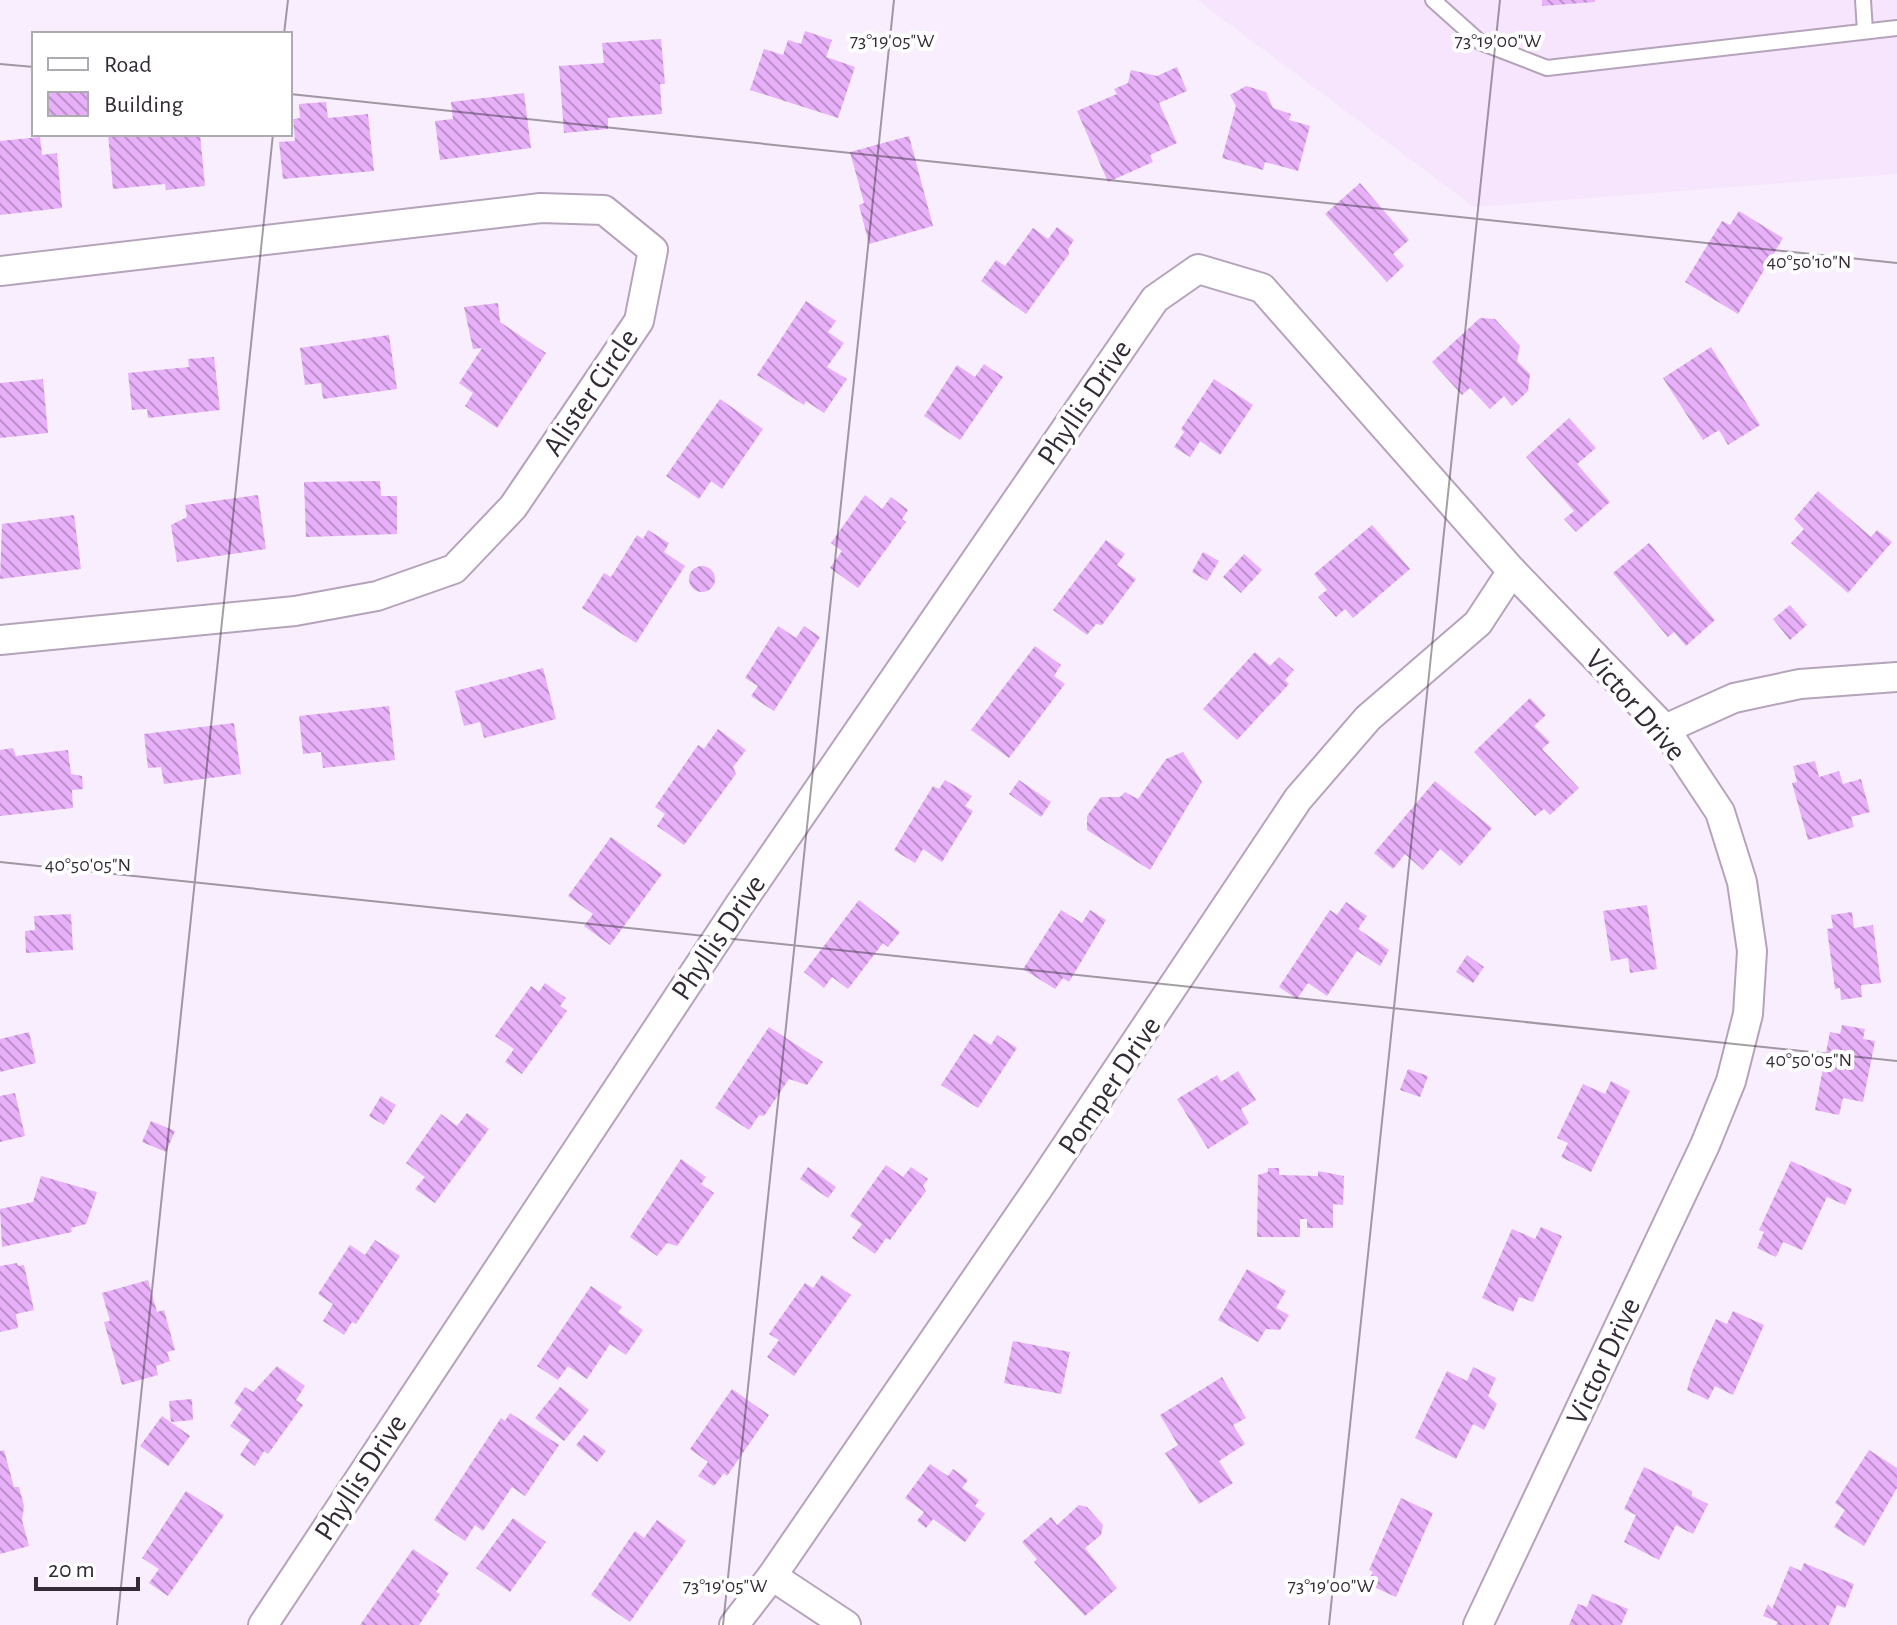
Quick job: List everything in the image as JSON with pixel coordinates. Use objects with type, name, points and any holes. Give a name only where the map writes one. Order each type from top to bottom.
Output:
[{"type":"street","name":"Alister Circle","points":[[0,271],[541,208],[604,210],[653,250],[639,321],[513,507],[454,569],[377,596],[295,611],[0,640]]},
{"type":"street","name":"Victor Drive","points":[[1198,269],[1262,288],[1512,571],[1665,729],[1720,812],[1742,882],[1752,951],[1748,1014],[1731,1081],[1705,1145],[1478,1625]]},
{"type":"street","name":"Phyllis Drive","points":[[263,1625],[740,904],[1127,338],[1155,299],[1198,269]]},
{"type":"street","name":"Pomper Drive","points":[[734,1625],[772,1576],[1094,1107],[1298,799],[1368,718],[1478,623],[1512,571]]},
{"type":"street","points":[[1665,729],[1734,698],[1800,684],[1897,677]]},
{"type":"street","points":[[772,1576],[846,1625]]},
{"type":"lane","points":[[1433,0],[1480,42],[1547,68],[1897,28]]},
{"type":"lane","points":[[1863,0],[1865,31]]},
{"type":"shaded area","points":[[1197,0],[1897,0],[1897,174],[1474,207]]},
{"type":"building","points":[[1542,0],[1595,0],[1595,2],[1542,6]]},
{"type":"building","points":[[805,31],[832,40],[826,57],[855,67],[838,118],[750,90],[764,49],[783,55],[788,40],[801,44]]},
{"type":"building","points":[[661,39],[665,84],[660,84],[662,114],[608,118],[608,129],[564,133],[559,66],[604,63],[602,43]]},
{"type":"building","points":[[1177,67],[1187,91],[1159,103],[1177,143],[1150,155],[1153,162],[1108,182],[1077,111],[1117,94],[1114,89],[1128,83],[1131,70],[1157,76]]},
{"type":"building","points":[[1246,86],[1266,92],[1273,108],[1291,114],[1289,120],[1310,126],[1298,171],[1265,162],[1263,170],[1222,158],[1236,106],[1230,95]]},
{"type":"building","points":[[524,93],[531,148],[440,160],[435,121],[453,119],[451,102]]},
{"type":"building","points":[[326,102],[328,118],[368,114],[374,171],[283,179],[279,142],[295,141],[293,119],[300,118],[299,104]]},
{"type":"building","points":[[108,136],[200,136],[205,186],[166,190],[165,184],[113,189]]},
{"type":"building","points":[[909,136],[933,226],[869,244],[859,205],[864,203],[850,152]]},
{"type":"building","points":[[40,137],[42,155],[57,153],[62,208],[0,215],[0,141]]},
{"type":"building","points":[[1360,183],[1409,240],[1393,254],[1404,266],[1387,282],[1325,214]]},
{"type":"building","points":[[1739,211],[1783,238],[1738,314],[1685,282],[1722,221],[1730,225]]},
{"type":"building","points":[[1057,227],[1074,240],[1068,249],[1069,254],[1026,314],[981,281],[996,260],[1005,266],[1033,228],[1048,239]]},
{"type":"building","points":[[806,301],[836,321],[828,332],[844,343],[827,367],[847,379],[824,413],[806,401],[804,405],[757,375]]},
{"type":"building","points":[[498,303],[500,322],[546,353],[497,428],[465,406],[473,393],[459,383],[482,348],[473,349],[464,307]]},
{"type":"building","points":[[1480,318],[1495,319],[1520,346],[1517,361],[1530,374],[1528,391],[1512,406],[1504,396],[1490,409],[1470,388],[1462,395],[1432,362]]},
{"type":"building","points":[[389,335],[397,389],[323,399],[321,383],[305,385],[300,348]]},
{"type":"building","points":[[1711,347],[1760,425],[1728,445],[1719,430],[1703,440],[1663,378]]},
{"type":"building","points":[[214,357],[220,410],[148,418],[147,409],[132,410],[128,373],[189,367],[188,359]]},
{"type":"building","points":[[984,364],[1003,377],[960,440],[924,416],[957,365],[975,377]]},
{"type":"building","points":[[43,379],[48,433],[0,438],[0,383]]},
{"type":"building","points":[[1214,379],[1253,405],[1220,455],[1200,441],[1190,457],[1174,447],[1184,432],[1181,429]]},
{"type":"building","points":[[720,399],[763,429],[722,489],[711,481],[699,499],[666,476]]},
{"type":"building","points":[[1569,418],[1596,448],[1577,464],[1610,502],[1576,532],[1564,519],[1574,511],[1526,457]]},
{"type":"building","points":[[380,481],[381,496],[397,496],[397,534],[306,537],[304,482]]},
{"type":"building","points":[[1818,491],[1871,537],[1877,530],[1892,542],[1848,593],[1791,543],[1804,529],[1794,519]]},
{"type":"building","points":[[258,495],[266,549],[177,562],[171,525],[187,517],[185,505]]},
{"type":"building","points":[[865,495],[882,509],[891,497],[908,510],[902,519],[906,522],[858,588],[830,568],[842,551],[831,543]]},
{"type":"building","points":[[74,515],[81,569],[0,579],[2,524]]},
{"type":"building","points":[[1372,525],[1410,569],[1353,618],[1345,609],[1336,617],[1318,597],[1327,590],[1314,574]]},
{"type":"building","points":[[648,530],[669,543],[664,552],[685,566],[636,643],[582,608],[604,573],[611,577],[637,535],[643,539]]},
{"type":"building","points":[[1106,540],[1125,554],[1117,565],[1136,579],[1102,625],[1096,624],[1087,635],[1053,610]]},
{"type":"building","points":[[1649,543],[1715,620],[1686,646],[1674,632],[1668,637],[1613,573]]},
{"type":"building","points":[[1203,552],[1219,561],[1207,581],[1192,572]]},
{"type":"building","points":[[1244,554],[1262,570],[1241,593],[1223,577]]},
{"type":"building","points":[[702,566],[711,570],[715,579],[711,588],[702,592],[693,588],[689,579],[693,570]]},
{"type":"building","points":[[1790,605],[1807,625],[1790,640],[1773,619]]},
{"type":"building","points":[[778,626],[796,638],[804,626],[820,637],[774,711],[751,696],[758,686],[745,678]]},
{"type":"building","points":[[1035,646],[1061,665],[1054,676],[1065,684],[1009,758],[971,730]]},
{"type":"building","points":[[1255,652],[1270,666],[1279,657],[1294,670],[1285,680],[1289,684],[1237,740],[1203,709]]},
{"type":"building","points":[[543,668],[556,719],[484,738],[480,722],[464,726],[455,691]]},
{"type":"building","points":[[1530,698],[1546,715],[1534,726],[1550,742],[1542,749],[1579,788],[1550,815],[1544,809],[1535,816],[1474,752]]},
{"type":"building","points":[[389,706],[395,760],[323,768],[321,752],[303,754],[299,716]]},
{"type":"building","points":[[234,723],[241,774],[164,784],[161,767],[148,768],[144,734]]},
{"type":"building","points":[[718,729],[746,750],[733,767],[736,774],[684,845],[657,826],[665,814],[655,807],[698,745],[704,749]]},
{"type":"building","points":[[13,748],[16,756],[68,750],[71,774],[82,776],[83,789],[72,790],[73,808],[0,816],[0,750]]},
{"type":"building","points":[[1183,752],[1202,782],[1150,870],[1087,830],[1087,816],[1101,797],[1120,797],[1125,792],[1138,799],[1166,759]]},
{"type":"building","points":[[1815,761],[1819,777],[1839,771],[1843,784],[1861,779],[1870,812],[1851,817],[1854,827],[1808,840],[1792,783],[1797,782],[1793,766]]},
{"type":"building","points":[[945,780],[972,796],[965,806],[973,811],[942,862],[923,849],[915,863],[894,850],[933,786],[939,789]]},
{"type":"building","points":[[1019,780],[1051,802],[1041,817],[1009,794]]},
{"type":"building","points":[[1435,781],[1492,828],[1460,866],[1440,849],[1423,870],[1405,854],[1393,869],[1374,853]]},
{"type":"building","points":[[611,837],[662,874],[610,945],[584,926],[593,914],[568,896]]},
{"type":"building","points":[[859,900],[900,932],[888,947],[883,943],[848,989],[832,977],[824,988],[804,972]]},
{"type":"building","points":[[1346,902],[1367,916],[1358,929],[1389,950],[1380,966],[1357,951],[1327,996],[1308,983],[1297,999],[1279,987],[1330,910],[1337,915]]},
{"type":"building","points":[[1647,905],[1657,969],[1630,973],[1628,958],[1611,961],[1603,911]]},
{"type":"building","points":[[1061,910],[1082,923],[1090,910],[1106,920],[1069,982],[1063,978],[1055,989],[1023,969]]},
{"type":"building","points":[[1852,912],[1854,928],[1873,925],[1881,983],[1861,985],[1862,997],[1841,1000],[1840,988],[1835,989],[1827,929],[1833,928],[1831,915]]},
{"type":"building","points":[[71,914],[73,950],[26,953],[25,931],[35,930],[34,916]]},
{"type":"building","points":[[1467,955],[1484,967],[1473,983],[1456,972]]},
{"type":"building","points":[[545,983],[566,998],[560,1006],[567,1011],[522,1074],[505,1062],[514,1049],[495,1036],[531,986],[539,992]]},
{"type":"building","points":[[1842,1025],[1865,1029],[1863,1039],[1875,1041],[1863,1102],[1843,1098],[1839,1115],[1815,1110],[1830,1032],[1840,1034]]},
{"type":"building","points":[[769,1027],[823,1062],[807,1085],[789,1079],[764,1116],[759,1115],[749,1130],[715,1108]]},
{"type":"building","points":[[29,1032],[36,1063],[0,1072],[0,1039]]},
{"type":"building","points":[[974,1034],[991,1045],[997,1035],[1017,1048],[978,1108],[941,1085]]},
{"type":"building","points":[[1408,1069],[1428,1076],[1420,1097],[1400,1090]]},
{"type":"building","points":[[1238,1071],[1256,1100],[1241,1109],[1249,1123],[1208,1149],[1177,1099],[1217,1075],[1221,1082]]},
{"type":"building","points":[[1611,1081],[1630,1091],[1591,1172],[1561,1157],[1568,1143],[1557,1138],[1583,1084],[1605,1094]]},
{"type":"building","points":[[15,1093],[25,1136],[0,1142],[0,1096]]},
{"type":"building","points":[[381,1096],[396,1105],[384,1125],[369,1116]]},
{"type":"building","points":[[467,1113],[489,1129],[435,1203],[415,1189],[425,1177],[406,1163],[441,1114],[457,1126]]},
{"type":"building","points":[[151,1121],[175,1131],[166,1152],[142,1142]]},
{"type":"building","points":[[681,1159],[706,1177],[701,1184],[714,1193],[677,1246],[667,1243],[657,1256],[630,1237]]},
{"type":"building","points":[[1791,1161],[1852,1189],[1845,1205],[1827,1197],[1802,1250],[1783,1242],[1776,1257],[1757,1248],[1764,1232],[1759,1230]]},
{"type":"building","points":[[886,1165],[903,1177],[911,1167],[928,1179],[923,1186],[926,1191],[890,1240],[886,1238],[875,1254],[852,1238],[862,1224],[850,1216]]},
{"type":"building","points":[[808,1167],[836,1187],[828,1198],[800,1179]]},
{"type":"building","points":[[1268,1168],[1279,1168],[1279,1175],[1318,1176],[1318,1171],[1344,1176],[1343,1205],[1333,1204],[1333,1228],[1307,1228],[1307,1219],[1300,1219],[1300,1237],[1257,1237],[1258,1175],[1268,1172]]},
{"type":"building","points":[[41,1176],[97,1192],[86,1224],[71,1228],[72,1232],[2,1247],[0,1209],[33,1202]]},
{"type":"building","points":[[1541,1227],[1562,1236],[1533,1302],[1519,1297],[1513,1312],[1482,1298],[1512,1229],[1535,1239]]},
{"type":"building","points":[[375,1240],[400,1256],[356,1324],[352,1322],[344,1335],[323,1321],[333,1304],[318,1294],[350,1245],[365,1255]]},
{"type":"building","points":[[17,1263],[18,1266],[24,1265],[34,1310],[16,1314],[18,1328],[0,1332],[0,1266]]},
{"type":"building","points":[[1247,1269],[1286,1291],[1276,1308],[1289,1315],[1280,1330],[1266,1329],[1258,1342],[1218,1320]]},
{"type":"building","points":[[822,1275],[851,1295],[794,1376],[767,1357],[779,1340],[769,1334],[805,1283],[813,1288]]},
{"type":"building","points":[[148,1280],[157,1312],[164,1310],[175,1350],[167,1352],[170,1361],[156,1366],[158,1375],[122,1385],[104,1322],[110,1321],[102,1293]]},
{"type":"building","points":[[591,1286],[622,1307],[618,1312],[643,1330],[626,1355],[610,1344],[587,1379],[568,1366],[558,1380],[537,1366]]},
{"type":"building","points":[[1733,1311],[1764,1325],[1733,1395],[1715,1386],[1708,1400],[1687,1390],[1692,1372],[1716,1319],[1727,1324]]},
{"type":"building","points":[[1013,1341],[1070,1352],[1061,1394],[1004,1383]]},
{"type":"building","points":[[277,1366],[305,1386],[296,1400],[303,1405],[268,1454],[264,1451],[255,1466],[240,1455],[250,1440],[230,1426],[242,1409],[234,1403],[245,1387],[253,1392]]},
{"type":"building","points":[[1473,1367],[1496,1378],[1488,1396],[1497,1404],[1484,1430],[1473,1424],[1456,1459],[1415,1438],[1447,1371],[1467,1381]]},
{"type":"building","points":[[1222,1377],[1246,1418],[1233,1425],[1245,1444],[1219,1461],[1233,1483],[1199,1504],[1165,1453],[1178,1445],[1160,1415]]},
{"type":"building","points":[[560,1387],[589,1410],[564,1441],[535,1418]]},
{"type":"building","points":[[732,1389],[769,1415],[727,1476],[724,1473],[714,1486],[698,1476],[708,1462],[690,1449]]},
{"type":"building","points":[[192,1399],[193,1420],[171,1422],[169,1401]]},
{"type":"building","points":[[510,1413],[559,1445],[525,1496],[512,1487],[483,1531],[475,1525],[465,1541],[434,1520],[501,1418],[505,1421]]},
{"type":"building","points":[[162,1416],[190,1436],[168,1466],[140,1446]]},
{"type":"building","points":[[584,1435],[606,1451],[597,1462],[576,1445]]},
{"type":"building","points":[[4,1450],[14,1487],[19,1487],[24,1506],[22,1520],[29,1546],[0,1554],[0,1451]]},
{"type":"building","points":[[1869,1450],[1897,1468],[1897,1488],[1864,1546],[1834,1527],[1845,1510],[1835,1503]]},
{"type":"building","points":[[930,1464],[948,1476],[953,1469],[968,1480],[962,1488],[979,1500],[975,1506],[985,1514],[965,1542],[933,1519],[926,1528],[917,1521],[924,1512],[905,1498]]},
{"type":"building","points":[[1644,1467],[1692,1491],[1692,1496],[1708,1504],[1693,1534],[1676,1525],[1659,1560],[1624,1542],[1636,1515],[1624,1509]]},
{"type":"building","points":[[186,1491],[224,1515],[168,1596],[149,1583],[159,1569],[142,1558]]},
{"type":"building","points":[[1401,1498],[1433,1513],[1396,1597],[1367,1584],[1373,1572],[1369,1570]]},
{"type":"building","points":[[1079,1505],[1087,1507],[1103,1525],[1101,1535],[1085,1548],[1117,1588],[1085,1616],[1034,1562],[1037,1559],[1022,1542],[1051,1517],[1057,1525]]},
{"type":"building","points":[[513,1518],[546,1542],[510,1592],[476,1568]]},
{"type":"building","points":[[657,1520],[686,1541],[630,1622],[591,1595],[635,1531],[644,1538]]},
{"type":"building","points":[[413,1549],[449,1573],[436,1592],[440,1594],[419,1625],[360,1625]]},
{"type":"building","points":[[1804,1563],[1854,1584],[1845,1608],[1837,1605],[1829,1625],[1776,1625],[1778,1622],[1763,1616],[1768,1604],[1772,1609],[1790,1566],[1801,1571]]},
{"type":"building","points":[[1592,1594],[1628,1609],[1621,1625],[1569,1625],[1578,1604],[1587,1607]]}]
